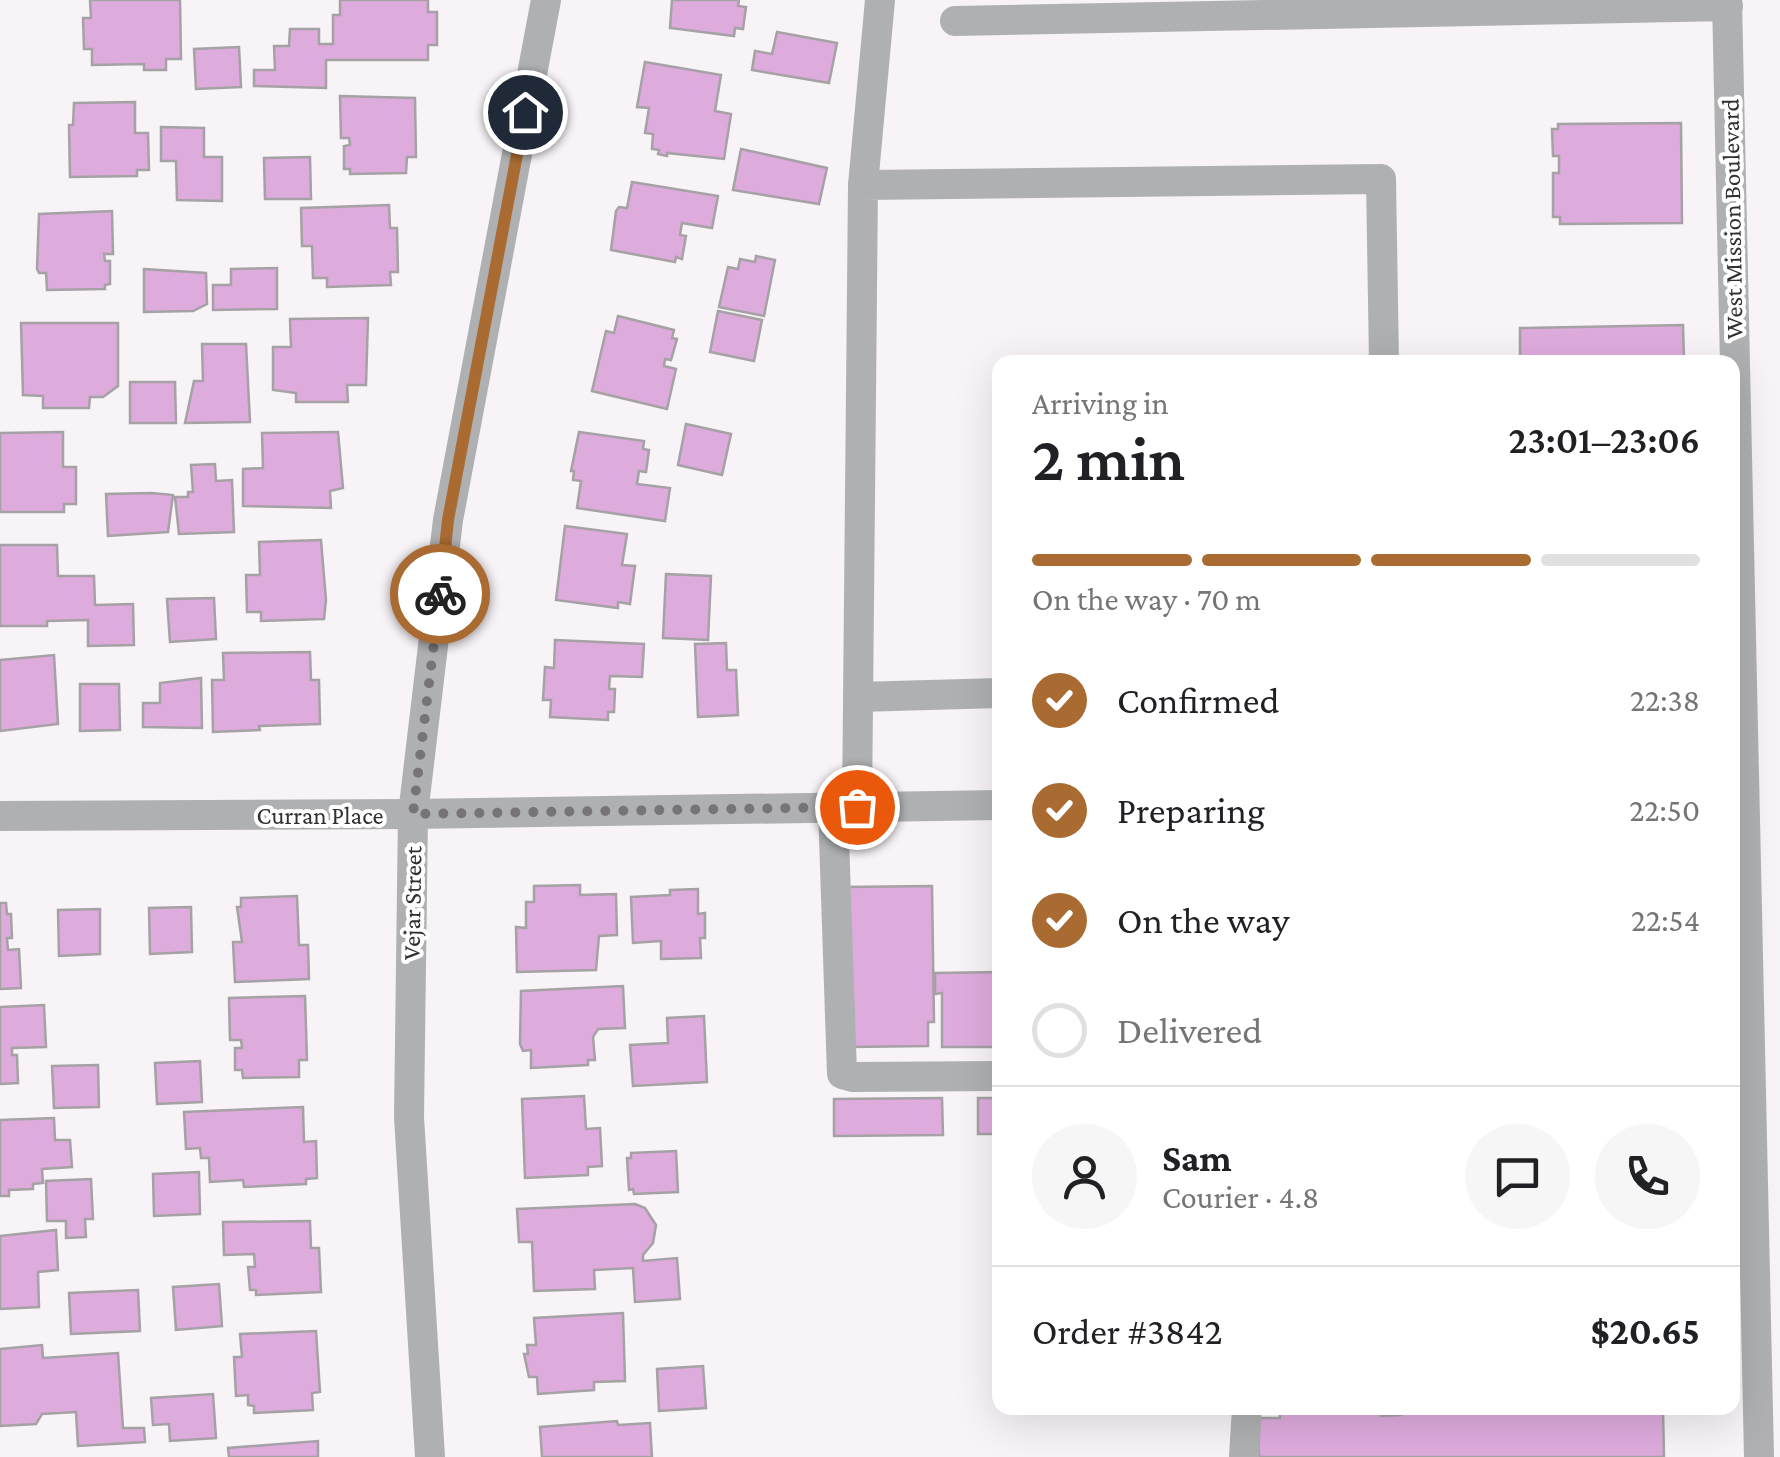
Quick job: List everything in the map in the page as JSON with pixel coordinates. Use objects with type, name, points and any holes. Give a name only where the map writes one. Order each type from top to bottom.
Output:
[{"type":"street","name":"Vejar Street","points":[[430,1457],[409,1116],[413,814],[448,520],[546,0]]},
{"type":"street","points":[[880,0],[863,185],[858,697],[845,808],[842,1074],[992,1076]]},
{"type":"street","points":[[955,21],[1728,3]]},
{"type":"street","name":"West Mission Boulevard","points":[[1728,3],[1733,355]]},
{"type":"street","points":[[863,185],[1381,178],[1384,355]]},
{"type":"street","points":[[858,697],[992,693]]},
{"type":"street","name":"Curran Place","points":[[0,816],[992,804]]},
{"type":"street","name":"West Mission Boulevard","points":[[1740,868],[1743,1184],[1759,1457]]},
{"type":"street","points":[[1244,1457],[1247,1415]]},
{"type":"building","points":[[90,0],[180,0],[181,59],[166,59],[166,70],[144,70],[144,64],[92,65],[92,49],[84,49],[83,18],[91,18]]},
{"type":"building","points":[[340,0],[428,0],[428,12],[437,12],[437,45],[428,45],[428,60],[326,60],[326,88],[254,86],[254,70],[275,70],[274,46],[289,46],[290,29],[319,29],[319,44],[333,44],[333,15],[340,15]]},
{"type":"building","points":[[672,0],[739,0],[738,6],[746,7],[743,29],[735,28],[734,36],[670,28]]},
{"type":"building","points":[[777,32],[837,43],[829,83],[752,70],[755,51],[772,54]]},
{"type":"building","points":[[239,47],[241,87],[196,89],[194,49]]},
{"type":"building","points":[[645,62],[721,75],[715,111],[731,114],[724,159],[667,156],[652,149],[653,134],[645,133],[649,108],[637,107]]},
{"type":"building","points":[[340,96],[415,98],[416,157],[407,157],[406,173],[350,174],[350,169],[344,169],[344,146],[350,145],[349,138],[341,138]]},
{"type":"building","points":[[135,102],[135,133],[148,133],[149,170],[137,170],[137,176],[70,177],[69,125],[73,125],[74,103]]},
{"type":"building","points":[[1681,123],[1682,223],[1560,224],[1560,217],[1553,217],[1553,173],[1559,173],[1559,156],[1553,156],[1552,129],[1558,129],[1558,124]]},
{"type":"building","points":[[161,127],[204,128],[204,157],[222,157],[222,201],[177,200],[176,161],[161,161]]},
{"type":"building","points":[[741,149],[827,168],[819,204],[733,190]]},
{"type":"building","points":[[310,157],[311,199],[265,199],[264,158]]},
{"type":"building","points":[[632,182],[718,196],[712,228],[682,223],[680,235],[686,236],[682,259],[676,257],[675,262],[611,250],[616,211],[619,207],[627,208]]},
{"type":"building","points":[[389,205],[390,228],[397,228],[398,272],[390,272],[391,285],[327,287],[327,278],[313,278],[312,246],[302,246],[301,208]]},
{"type":"building","points":[[112,211],[113,254],[104,254],[105,261],[110,261],[110,284],[105,289],[47,290],[46,273],[37,269],[39,214]]},
{"type":"building","points":[[756,256],[775,260],[764,316],[719,307],[728,267],[738,269],[740,259],[755,262]]},
{"type":"building","points":[[277,268],[277,309],[213,310],[213,285],[231,285],[231,269]]},
{"type":"building","points":[[144,269],[206,273],[207,304],[193,311],[144,312]]},
{"type":"building","points":[[718,311],[762,320],[754,361],[710,352]]},
{"type":"building","points":[[618,316],[674,330],[672,338],[677,339],[671,360],[665,359],[664,366],[676,369],[667,409],[592,391],[606,331],[614,333]]},
{"type":"building","points":[[368,318],[366,385],[347,385],[348,402],[296,402],[296,393],[273,390],[273,347],[291,347],[290,319]]},
{"type":"building","points":[[21,323],[118,323],[118,386],[103,397],[90,397],[89,408],[43,408],[43,396],[23,395]]},
{"type":"building","points":[[1683,325],[1684,355],[1520,355],[1520,328]]},
{"type":"building","points":[[202,344],[246,344],[250,422],[185,423],[194,381],[203,381]]},
{"type":"building","points":[[130,382],[175,382],[176,423],[130,423]]},
{"type":"building","points":[[686,424],[731,434],[722,475],[678,465]]},
{"type":"building","points":[[63,432],[63,467],[76,467],[76,504],[64,504],[64,512],[0,512],[0,433]]},
{"type":"building","points":[[338,432],[343,488],[330,491],[331,508],[243,506],[243,469],[263,468],[262,433]]},
{"type":"building","points":[[579,432],[644,441],[643,449],[649,450],[646,472],[639,471],[637,484],[670,488],[665,521],[577,508],[581,481],[573,480],[571,471]]},
{"type":"building","points":[[215,464],[216,481],[232,480],[234,532],[179,534],[175,497],[188,497],[188,492],[193,492],[191,465]]},
{"type":"building","points":[[106,494],[173,495],[168,532],[108,536]]},
{"type":"building","points":[[565,526],[627,534],[622,565],[635,566],[630,604],[618,602],[618,608],[556,600]]},
{"type":"building","points":[[321,540],[324,619],[261,621],[261,612],[247,612],[246,575],[260,575],[259,542]]},
{"type":"building","points":[[0,545],[57,545],[58,576],[94,576],[95,605],[133,604],[134,645],[88,646],[88,620],[47,621],[47,626],[0,626]]},
{"type":"building","points":[[666,574],[711,576],[708,640],[663,638]]},
{"type":"building","points":[[214,598],[216,639],[170,642],[167,599]]},
{"type":"building","points":[[555,640],[644,644],[642,677],[610,676],[609,689],[615,689],[614,712],[608,712],[608,720],[550,717],[551,700],[543,700],[545,667],[554,668]]},
{"type":"building","points":[[726,643],[727,670],[736,670],[738,715],[698,717],[695,644]]},
{"type":"building","points":[[310,652],[311,680],[319,680],[320,724],[213,732],[212,680],[224,680],[223,653]]},
{"type":"building","points":[[54,655],[58,724],[0,731],[0,660]]},
{"type":"building","points":[[201,678],[202,728],[143,727],[143,703],[160,703],[160,683]]},
{"type":"building","points":[[80,684],[119,684],[120,730],[80,731]]},
{"type":"building","points":[[580,885],[580,895],[616,894],[617,935],[599,936],[596,970],[517,972],[516,927],[526,928],[526,902],[534,902],[534,886]]},
{"type":"building","points":[[932,886],[934,1022],[928,1022],[928,1046],[850,1047],[845,887]]},
{"type":"building","points":[[698,889],[698,914],[705,913],[701,958],[661,959],[661,941],[633,943],[631,897]]},
{"type":"building","points":[[297,896],[299,945],[308,945],[309,979],[235,982],[233,942],[242,942],[237,907],[241,907],[241,898]]},
{"type":"building","points":[[0,903],[6,903],[7,914],[11,914],[8,950],[19,949],[21,988],[0,989]]},
{"type":"building","points":[[191,907],[192,952],[150,954],[149,908]]},
{"type":"building","points":[[100,909],[100,954],[59,956],[58,910]]},
{"type":"building","points":[[992,972],[992,1047],[942,1047],[942,993],[935,994],[935,973]]},
{"type":"building","points":[[623,986],[625,1028],[598,1029],[593,1037],[595,1060],[588,1060],[588,1065],[531,1068],[531,1050],[523,1051],[520,1044],[521,991]]},
{"type":"building","points":[[305,996],[307,1060],[299,1060],[299,1077],[243,1078],[242,1070],[235,1070],[235,1048],[242,1048],[241,1040],[230,1040],[229,998]]},
{"type":"building","points":[[44,1005],[46,1047],[12,1048],[12,1055],[17,1055],[18,1083],[0,1084],[0,1007]]},
{"type":"building","points":[[704,1016],[707,1082],[633,1086],[630,1045],[668,1043],[667,1018]]},
{"type":"building","points":[[200,1061],[202,1102],[157,1104],[155,1063]]},
{"type":"building","points":[[98,1065],[99,1107],[54,1108],[52,1066]]},
{"type":"building","points":[[584,1096],[586,1129],[600,1128],[602,1166],[588,1167],[588,1175],[525,1178],[522,1099]]},
{"type":"building","points":[[942,1098],[943,1135],[834,1136],[834,1099]]},
{"type":"building","points":[[978,1098],[992,1098],[992,1134],[978,1134]]},
{"type":"building","points":[[303,1107],[304,1142],[316,1141],[317,1178],[306,1179],[306,1184],[244,1187],[243,1180],[210,1182],[209,1158],[201,1158],[200,1148],[186,1149],[184,1112]]},
{"type":"building","points":[[54,1118],[55,1140],[70,1140],[72,1167],[42,1169],[43,1183],[33,1184],[33,1189],[9,1190],[9,1196],[0,1196],[0,1120]]},
{"type":"building","points":[[676,1151],[678,1192],[634,1194],[633,1189],[629,1190],[627,1158],[631,1158],[631,1153]]},
{"type":"building","points":[[199,1172],[200,1214],[154,1216],[153,1174]]},
{"type":"building","points":[[91,1179],[93,1219],[85,1219],[86,1237],[66,1238],[66,1221],[47,1221],[46,1181]]},
{"type":"building","points":[[635,1204],[645,1208],[656,1225],[653,1243],[643,1261],[677,1258],[680,1299],[635,1302],[633,1268],[594,1270],[595,1289],[534,1291],[532,1242],[519,1242],[517,1209]]},
{"type":"building","points":[[310,1221],[311,1248],[319,1248],[321,1292],[256,1295],[256,1290],[250,1290],[248,1267],[255,1267],[254,1254],[224,1255],[223,1222]]},
{"type":"building","points":[[56,1230],[58,1270],[38,1272],[39,1307],[0,1309],[0,1236]]},
{"type":"building","points":[[219,1284],[222,1326],[176,1330],[173,1287]]},
{"type":"building","points":[[138,1290],[140,1331],[71,1334],[69,1293]]},
{"type":"building","points":[[623,1313],[625,1381],[594,1382],[594,1390],[538,1394],[537,1377],[529,1377],[524,1354],[528,1354],[527,1345],[536,1345],[534,1318]]},
{"type":"building","points":[[316,1331],[320,1392],[312,1393],[313,1410],[254,1413],[254,1406],[248,1405],[248,1395],[236,1396],[234,1357],[242,1357],[240,1334]]},
{"type":"building","points":[[42,1345],[43,1358],[118,1353],[123,1428],[144,1428],[145,1442],[78,1446],[76,1412],[42,1414],[36,1424],[0,1426],[0,1349]]},
{"type":"building","points":[[703,1366],[706,1408],[659,1411],[657,1369]]},
{"type":"building","points":[[213,1394],[216,1438],[170,1441],[169,1424],[153,1425],[151,1398]]},
{"type":"building","points":[[1663,1415],[1664,1457],[1259,1457],[1258,1418]]},
{"type":"building","points":[[617,1421],[618,1425],[650,1423],[652,1457],[542,1457],[540,1427]]},
{"type":"building","points":[[318,1441],[318,1457],[229,1457],[228,1448]]},
{"type":"way so far","points":[[440,594],[413,814],[857,807]]},
{"type":"route","points":[[440,594],[448,520],[525,112]]}]
